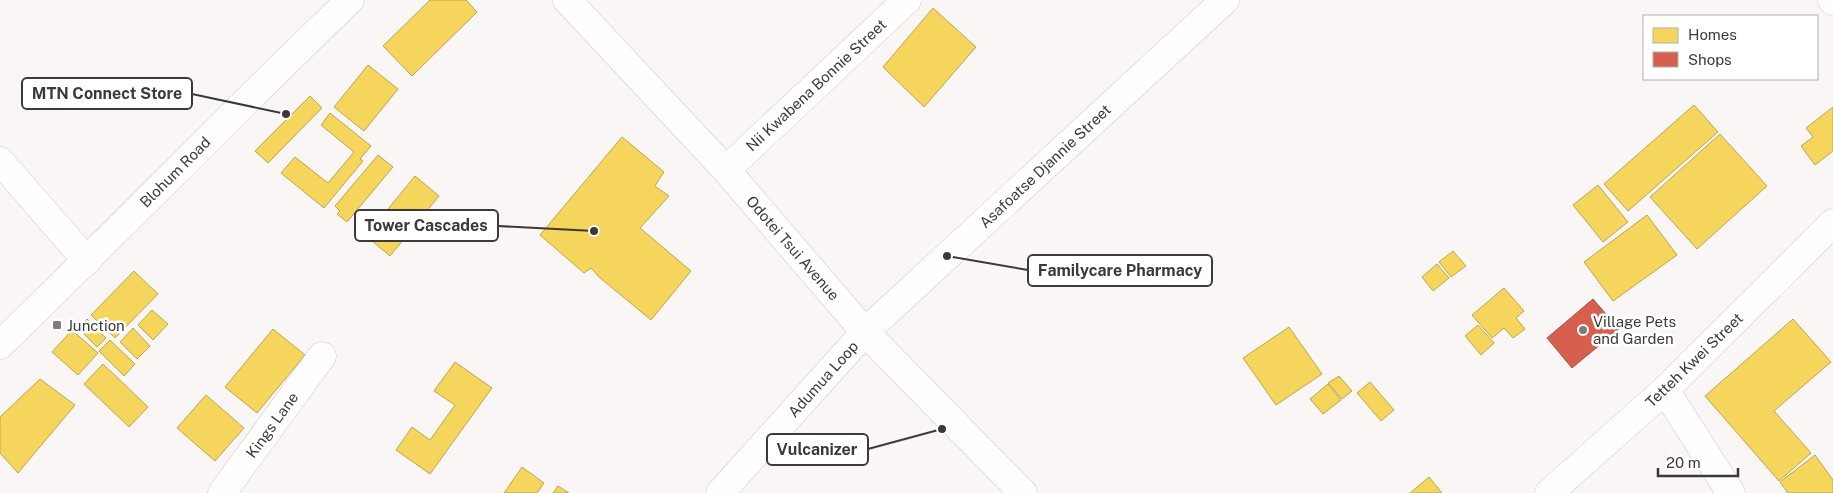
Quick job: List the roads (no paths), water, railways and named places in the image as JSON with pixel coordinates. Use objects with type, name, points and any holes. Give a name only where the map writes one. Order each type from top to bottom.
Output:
[{"type":"street","name":"Blohum Road","points":[[0,345],[350,0]]},
{"type":"street","name":"Odotei Tsui Avenue","points":[[566,0],[726,170],[866,332],[1023,493]]},
{"type":"street","name":"Nii Kwabena Bonnie Street","points":[[726,170],[907,0]]},
{"type":"street","name":"Asafoatse Djannie Street","points":[[866,332],[1225,0]]},
{"type":"street","points":[[0,161],[87,261]]},
{"type":"street","name":"Tetteh Kwei Street","points":[[1549,493],[1665,390],[1833,223]]},
{"type":"street","name":"Adumua Loop","points":[[720,493],[866,332]]},
{"type":"street","name":"Kings Lane","points":[[222,493],[322,356]]},
{"type":"street","points":[[1665,390],[1731,493]]},
{"type":"place","name":"MTN Connect Store","points":[[286,114]]},
{"type":"place","name":"Tower Cascades","points":[[594,231]]},
{"type":"place","name":"Familycare Pharmacy","points":[[947,256]]},
{"type":"place","name":"Junction","points":[[57,325]]},
{"type":"place","name":"Village Pets and Garden","points":[[1583,330]]},
{"type":"place","name":"Vulcanizer","points":[[942,429]]}]
